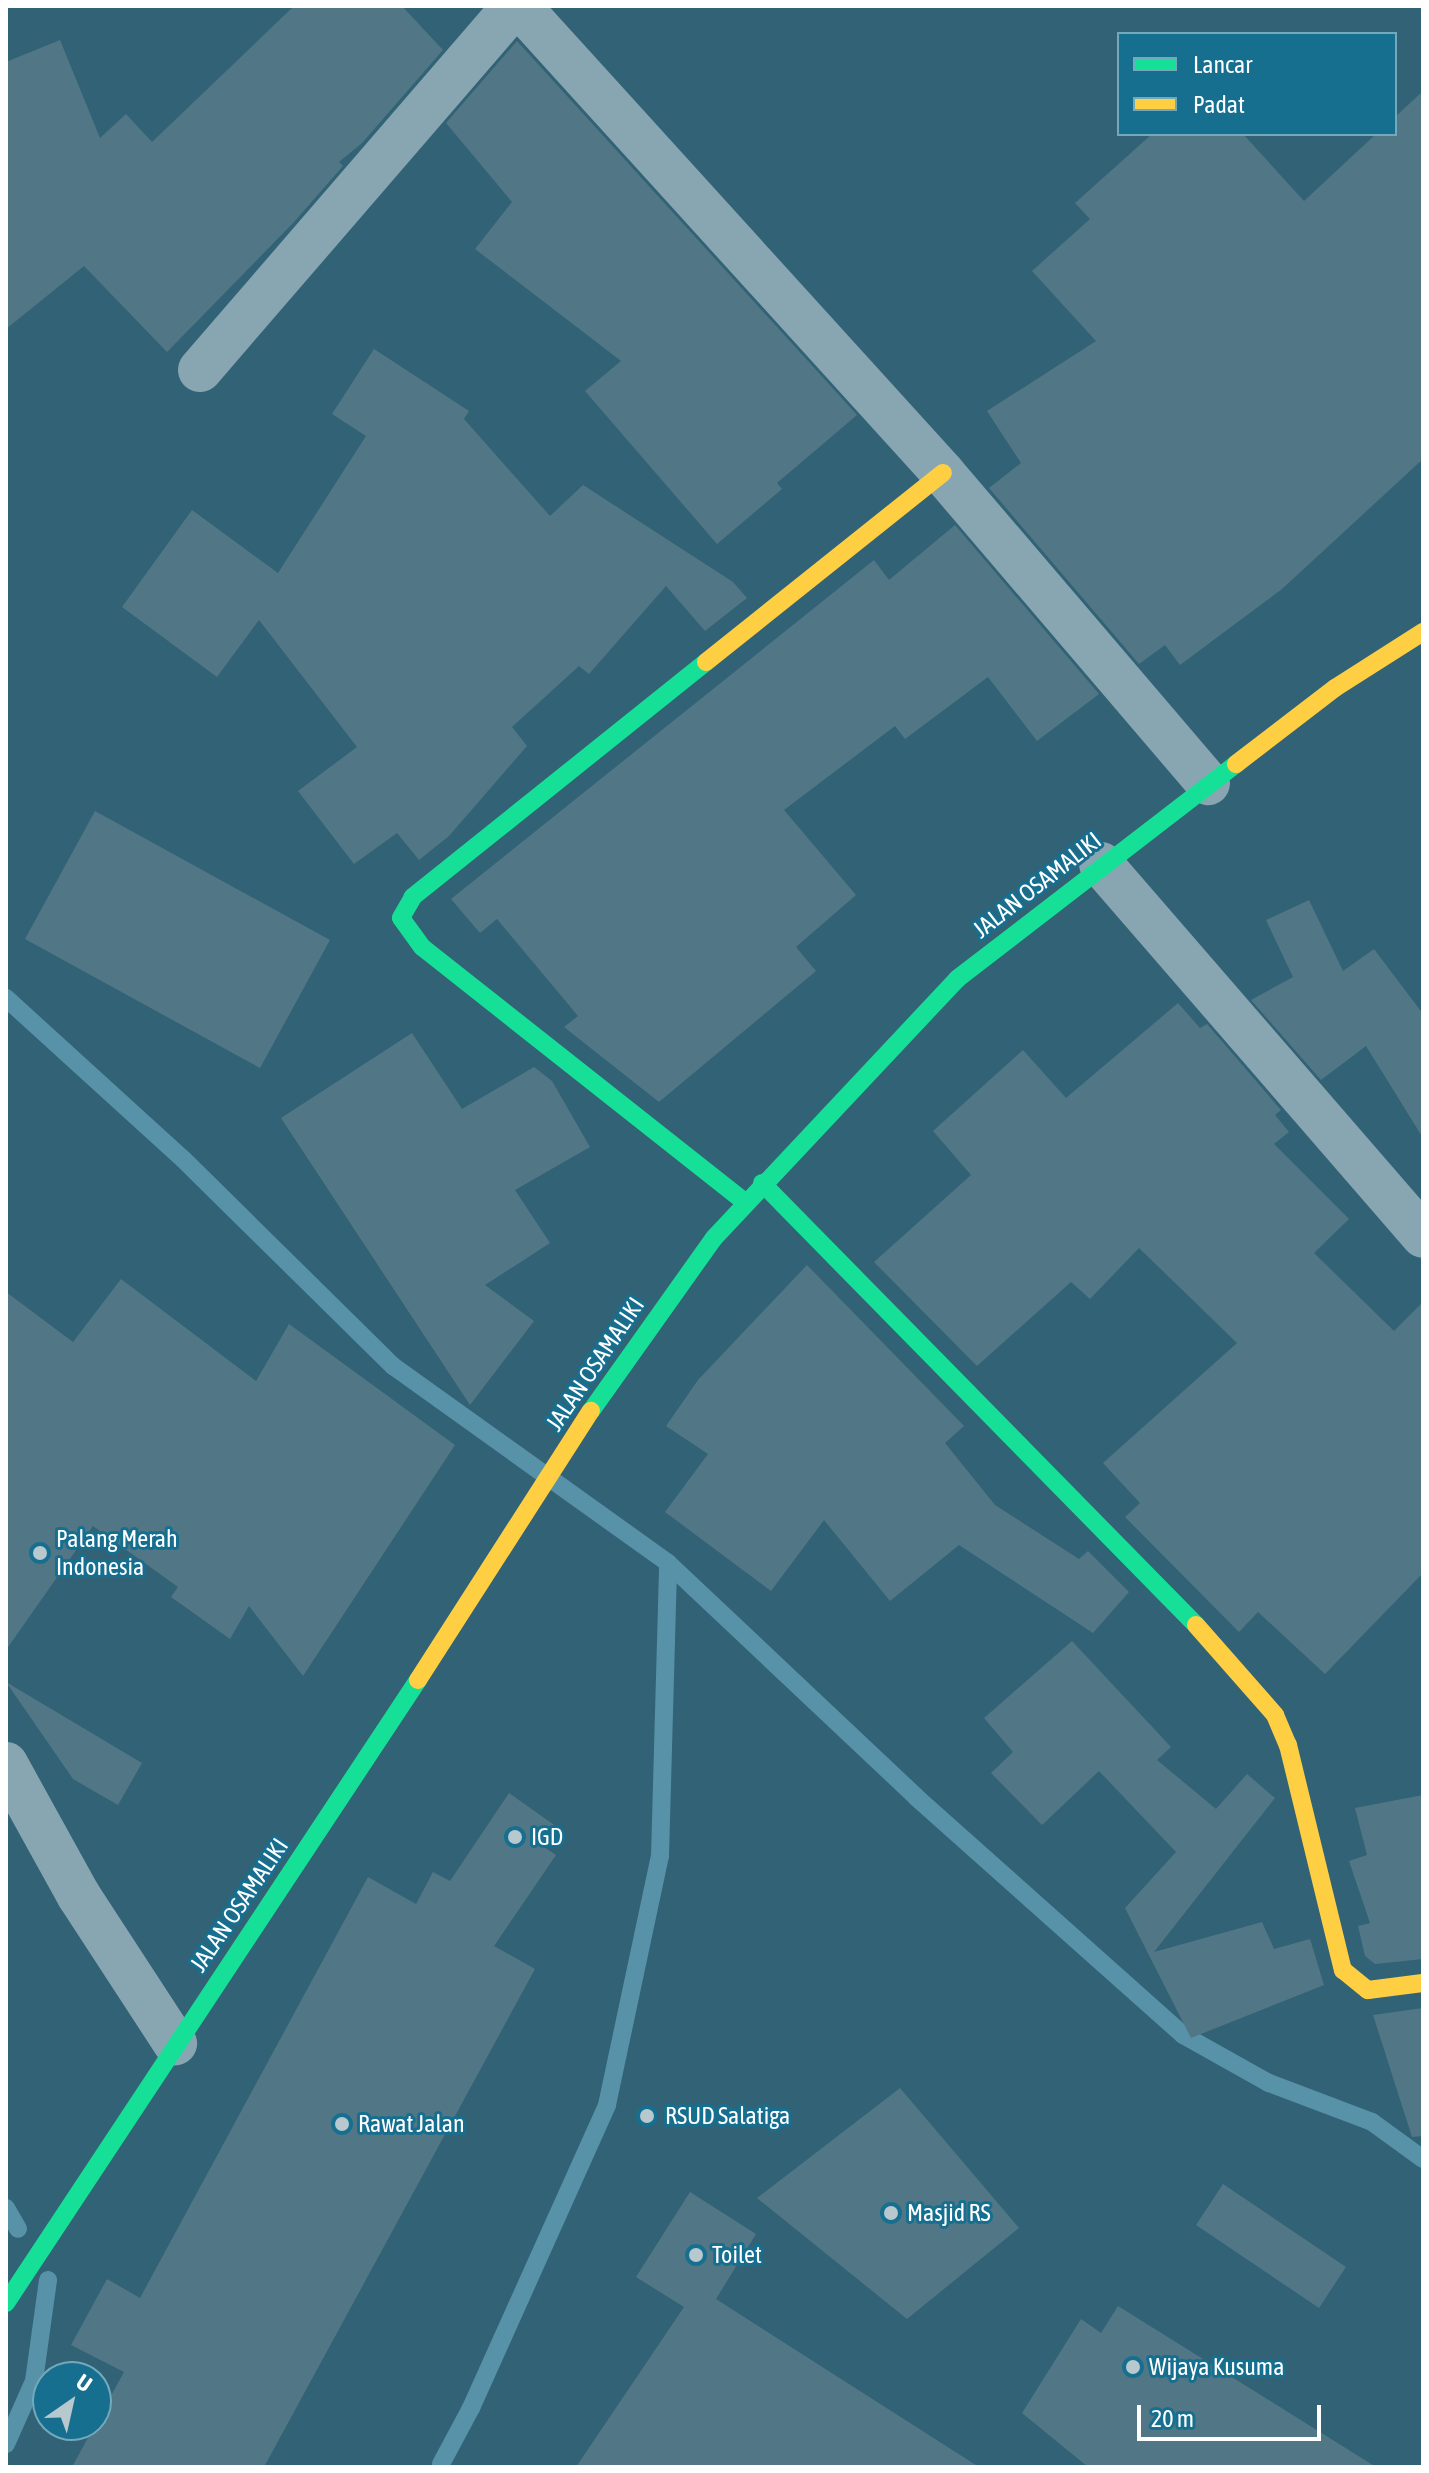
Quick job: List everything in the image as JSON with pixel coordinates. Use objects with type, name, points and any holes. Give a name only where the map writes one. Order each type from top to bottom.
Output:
[{"type":"main road","points":[[745,1202],[422,947],[401,918],[413,897],[943,473]]},
{"type":"main road","name":"JALAN OSAMALIKI","points":[[6,2303],[504,1547],[616,1371],[745,1202],[957,979],[1101,864],[1335,688],[1423,632]]},
{"type":"main road","points":[[762,1183],[1239,1669],[1275,1715],[1288,1745],[1343,1970],[1368,1990],[1423,1983]]},
{"type":"street","points":[[200,370],[516,6],[943,473],[1208,783]]},
{"type":"street","points":[[1101,864],[1423,1236]]},
{"type":"street","points":[[6,1764],[79,1896],[175,2043]]},
{"type":"building","points":[[294,6],[402,6],[443,50],[362,143],[339,162],[343,166],[294,222],[167,352],[84,266],[6,329],[6,62],[60,40],[100,138],[126,114],[152,142]]},
{"type":"building","points":[[517,41],[857,415],[777,483],[782,489],[717,544],[585,391],[621,361],[475,249],[512,202],[446,123]]},
{"type":"building","points":[[1423,91],[1423,459],[1282,589],[1180,665],[1165,645],[1139,664],[989,488],[1021,463],[987,411],[1096,341],[1032,271],[1090,219],[1075,203],[1150,136],[1245,136],[1304,201],[1374,136],[1397,136],[1397,115]]},
{"type":"building","points":[[374,349],[469,411],[464,419],[550,516],[583,485],[733,582],[747,598],[705,631],[666,586],[589,674],[579,666],[512,727],[527,746],[449,836],[419,860],[397,833],[354,864],[298,791],[357,747],[259,620],[217,677],[122,607],[192,510],[278,573],[366,436],[332,414]]},
{"type":"building","points":[[955,525],[1099,694],[1037,741],[988,677],[905,739],[895,726],[784,810],[856,895],[796,947],[816,971],[659,1102],[564,1027],[578,1016],[497,919],[480,933],[451,899],[874,560],[889,580]]},
{"type":"building","points":[[95,811],[330,940],[260,1068],[25,939]]},
{"type":"building","points":[[1309,900],[1343,971],[1374,949],[1423,1014],[1423,1138],[1366,1046],[1321,1080],[1251,1000],[1293,977],[1266,920]]},
{"type":"building","points":[[1178,1003],[1200,1028],[1207,1024],[1281,1110],[1275,1115],[1289,1132],[1274,1144],[1349,1219],[1314,1253],[1394,1331],[1423,1302],[1423,1573],[1325,1674],[1258,1612],[1239,1632],[1125,1517],[1140,1503],[1103,1463],[1237,1343],[1139,1248],[1090,1299],[1071,1282],[977,1366],[874,1262],[971,1175],[933,1131],[1023,1050],[1066,1098]]},
{"type":"building","points":[[412,1033],[462,1109],[534,1067],[552,1081],[590,1147],[515,1190],[550,1243],[485,1285],[534,1321],[470,1405],[281,1118]]},
{"type":"building","points":[[807,1265],[964,1426],[945,1443],[995,1505],[1079,1559],[1088,1551],[1129,1592],[1093,1633],[959,1545],[890,1601],[824,1520],[771,1591],[665,1512],[708,1454],[666,1426],[698,1380]]},
{"type":"building","points":[[121,1279],[256,1381],[289,1324],[455,1445],[303,1676],[249,1606],[230,1639],[171,1597],[178,1587],[93,1526],[6,1650],[6,1292],[73,1342]]},
{"type":"building","points":[[1072,1641],[1171,1747],[1157,1760],[1216,1809],[1247,1774],[1275,1798],[1154,1952],[1262,1922],[1274,1949],[1310,1939],[1324,1985],[1191,2038],[1125,1908],[1176,1852],[1099,1771],[1042,1825],[991,1773],[1013,1752],[984,1718]]},
{"type":"building","points":[[6,1682],[142,1763],[118,1805],[73,1779]]},
{"type":"building","name":"Rawat Jalan","points":[[509,1793],[557,1827],[544,1847],[556,1855],[494,1946],[535,1969],[264,2467],[72,2467],[86,2441],[112,2441],[112,2394],[124,2372],[112,2366],[112,2361],[102,2361],[71,2345],[107,2279],[140,2298],[368,1877],[416,1904],[433,1872],[450,1881]]},
{"type":"building","points":[[1423,1795],[1423,1959],[1375,1964],[1365,1956],[1358,1926],[1370,1923],[1349,1861],[1367,1855],[1355,1808]]},
{"type":"building","points":[[1423,2008],[1423,2136],[1412,2137],[1373,2015]]},
{"type":"building","name":"Masjid RS","points":[[900,2088],[1019,2228],[907,2319],[757,2198]]},
{"type":"building","points":[[1223,2184],[1346,2267],[1319,2308],[1196,2225]]},
{"type":"building","points":[[690,2192],[756,2234],[716,2299],[979,2467],[576,2467],[684,2307],[636,2277]]},
{"type":"building","name":"Wijaya Kusuma","points":[[1118,2306],[1376,2467],[1088,2467],[1022,2413],[1081,2319],[1101,2333]]},
{"type":"waterway","points":[[6,998],[183,1159],[393,1366],[668,1563],[916,1797],[1183,2035],[1269,2083],[1372,2122],[1423,2159]]},
{"type":"waterway","points":[[441,2464],[471,2408],[607,2105],[660,1856],[668,1563]]},
{"type":"waterway","points":[[6,2208],[18,2229]]},
{"type":"waterway","points":[[6,2444],[34,2381],[48,2280]]},
{"type":"traffic: fast","points":[[706,662],[413,897],[401,918],[422,947],[745,1202]]},
{"type":"traffic: fast","points":[[591,1411],[714,1238],[957,979],[1236,764]]},
{"type":"traffic: fast","points":[[762,1183],[1196,1625]]},
{"type":"traffic: fast","points":[[6,2303],[418,1680]]},
{"type":"traffic: slow","points":[[706,662],[943,473]]},
{"type":"traffic: slow","points":[[1236,764],[1335,688],[1423,632]]},
{"type":"traffic: slow","points":[[418,1680],[591,1411]]},
{"type":"traffic: slow","points":[[1196,1625],[1275,1715],[1288,1745],[1343,1970],[1368,1990],[1423,1983]]},
{"type":"place","name":"Palang Merah Indonesia","points":[[40,1553]]},
{"type":"place","name":"IGD","points":[[515,1837]]},
{"type":"place","name":"RSUD Salatiga","points":[[647,2116]]},
{"type":"place","name":"Rawat Jalan","points":[[342,2124]]},
{"type":"place","name":"Masjid RS","points":[[891,2213]]},
{"type":"place","name":"Toilet","points":[[696,2255]]},
{"type":"place","name":"Wijaya Kusuma","points":[[1133,2367]]}]
